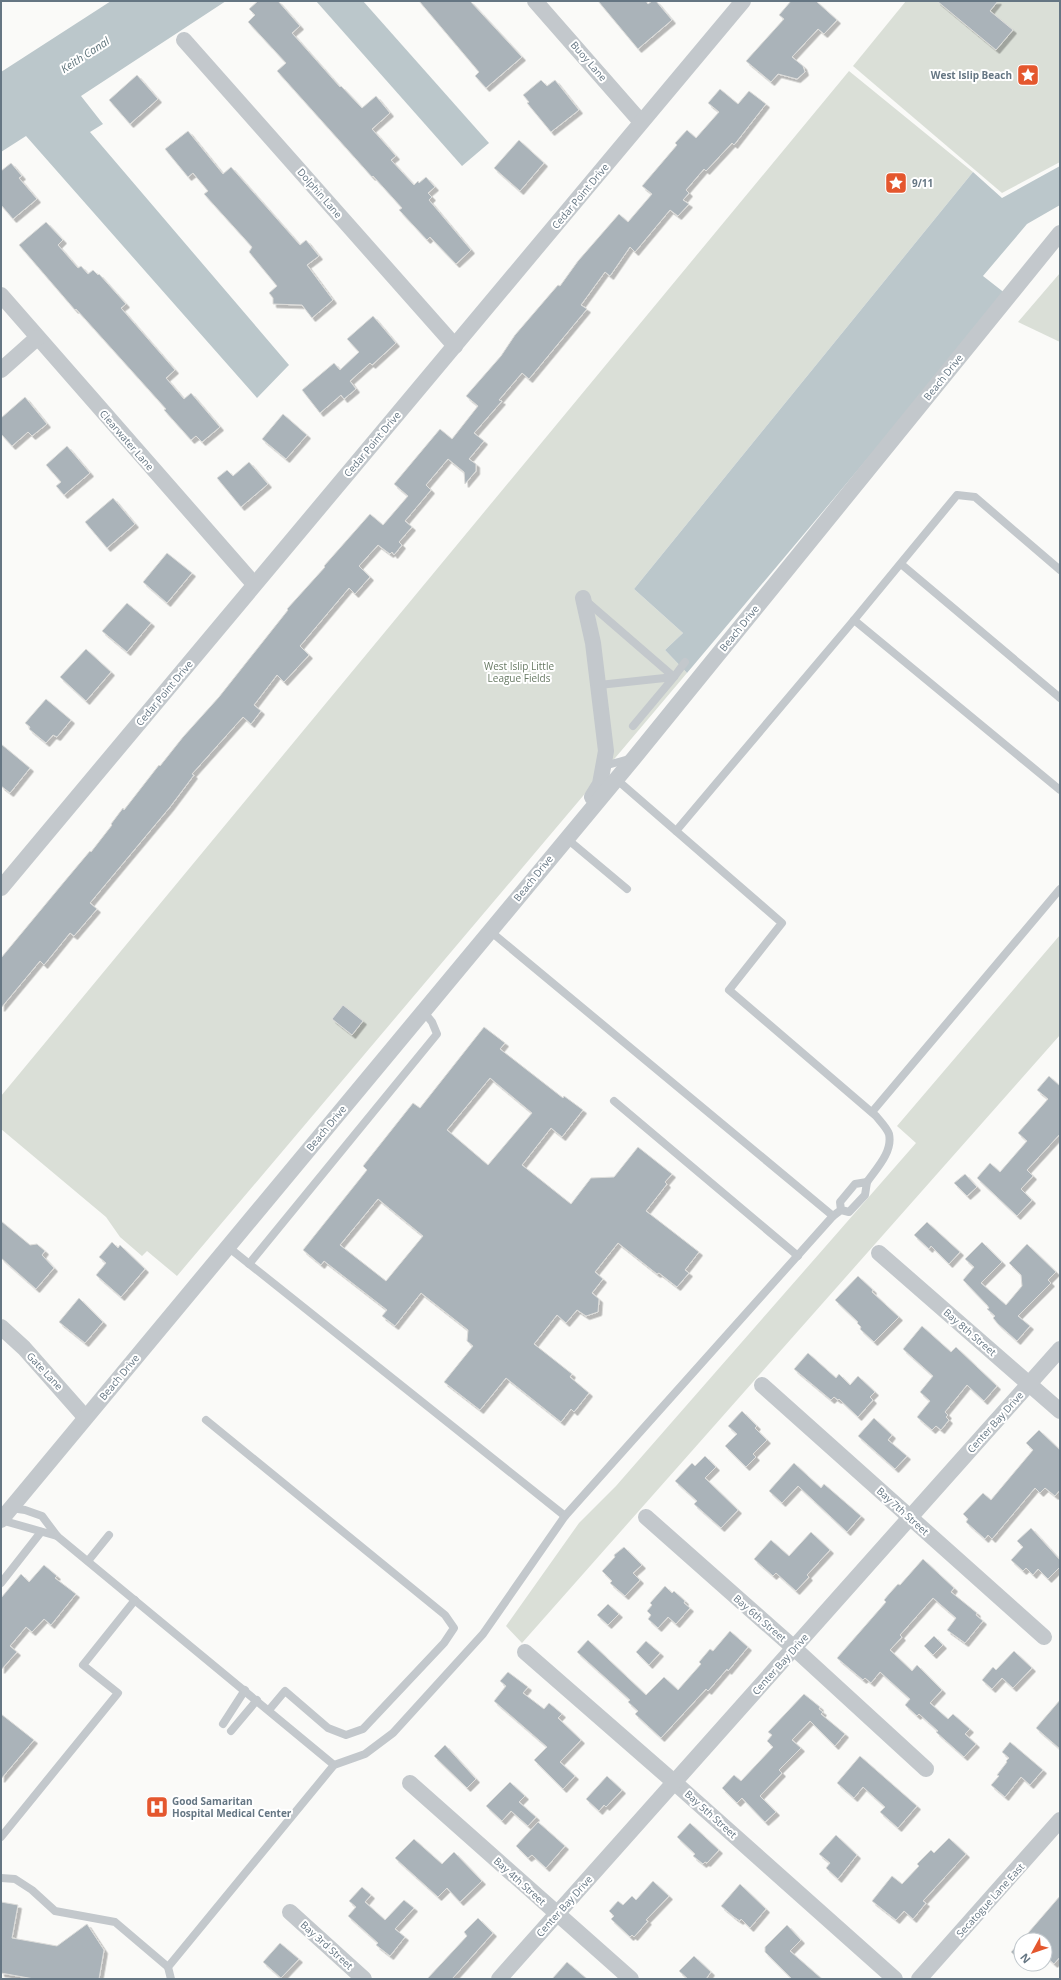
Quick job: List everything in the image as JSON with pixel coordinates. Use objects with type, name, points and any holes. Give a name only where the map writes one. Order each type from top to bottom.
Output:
[{"type":"street","name":"Buoy Lane","points":[[536,1],[642,122]]},
{"type":"street","name":"Cedar Point Drive","points":[[1,888],[743,1]]},
{"type":"street","name":"Dolphin Lane","points":[[184,40],[455,346]]},
{"type":"street","name":"Beach Drive","points":[[4,1516],[634,758],[1060,233]]},
{"type":"street","name":"Clearwater Lane","points":[[1,295],[37,338],[254,584]]},
{"type":"street","points":[[1,370],[37,338]]},
{"type":"street","points":[[566,838],[600,784],[606,752],[593,643],[583,598]]},
{"type":"street","name":"Bay 8th Street","points":[[879,1253],[1060,1411]]},
{"type":"street","name":"Gate Lane","points":[[1,1328],[24,1348],[85,1417]]},
{"type":"street","name":"Center Bay Drive","points":[[499,1979],[1060,1349]]},
{"type":"street","name":"Bay 7th Street","points":[[762,1385],[1044,1637]]},
{"type":"street","name":"Bay 6th Street","points":[[646,1517],[794,1648],[926,1769]]},
{"type":"street","name":"Bay 5th Street","points":[[524,1652],[674,1782],[895,1979]]},
{"type":"street","name":"Bay 4th Street","points":[[410,1783],[631,1979]]},
{"type":"street","name":"Secatogue Lane East","points":[[919,1979],[1060,1820]]},
{"type":"street","name":"Bay 3rd Street","points":[[290,1912],[364,1979]]},
{"type":"lane","points":[[676,831],[901,564],[957,495],[975,497],[1060,570]]},
{"type":"lane","points":[[901,564],[1060,698]]},
{"type":"lane","points":[[583,598],[674,678]]},
{"type":"lane","points":[[854,620],[1060,790]]},
{"type":"lane","points":[[633,726],[674,678],[685,662]]},
{"type":"lane","points":[[599,685],[674,678]]},
{"type":"lane","points":[[604,766],[634,758]]},
{"type":"lane","points":[[616,779],[782,923],[729,990],[872,1112],[889,1133],[890,1145],[883,1160],[867,1182],[865,1195],[849,1212],[841,1210]]},
{"type":"lane","points":[[566,838],[627,889]]},
{"type":"lane","points":[[872,1112],[1060,889]]},
{"type":"lane","points":[[490,931],[833,1216]]},
{"type":"lane","points":[[249,1264],[437,1034],[432,1022],[423,1011]]},
{"type":"lane","points":[[614,1101],[798,1256]]},
{"type":"lane","points":[[841,1210],[840,1202],[856,1184],[867,1182]]},
{"type":"lane","points":[[168,1967],[334,1765],[365,1754],[393,1733],[483,1634],[565,1516],[833,1216],[841,1210]]},
{"type":"lane","points":[[228,1247],[565,1516]]},
{"type":"lane","points":[[206,1420],[445,1615],[454,1628],[444,1643],[363,1729],[346,1735],[328,1728],[285,1691],[269,1710]]},
{"type":"lane","points":[[4,1516],[25,1510],[42,1516],[57,1536],[334,1765]]},
{"type":"lane","points":[[4,1516],[42,1532],[57,1536]]},
{"type":"lane","points":[[1,1583],[42,1532]]},
{"type":"lane","points":[[88,1561],[109,1535]]},
{"type":"lane","points":[[1,1837],[118,1693],[83,1665],[135,1600]]},
{"type":"lane","points":[[223,1724],[245,1690]]},
{"type":"lane","points":[[231,1731],[257,1700]]},
{"type":"lane","points":[[1,1878],[15,1879],[32,1890],[55,1911],[115,1922],[168,1967],[171,1979]]},
{"type":"green space","points":[[906,1],[1060,1],[1060,162],[1002,193],[853,66]]},
{"type":"green space","name":"West Islip Little League Fields","points":[[849,71],[973,172],[634,589],[683,633],[665,650],[687,673],[177,1276],[147,1251],[142,1256],[120,1237],[106,1217],[1,1129],[1,1096]]},
{"type":"green space","points":[[1060,273],[1060,342],[1018,322]]},
{"type":"green space","points":[[1060,935],[1060,1035],[522,1643],[506,1626],[579,1523],[616,1486],[916,1143],[897,1126]]},
{"type":"water","name":"Keith Canal","points":[[111,1],[226,1],[81,96],[103,124],[90,132],[289,365],[257,398],[26,136],[1,152],[1,72]]},
{"type":"water","points":[[316,1],[363,1],[489,143],[462,166]]},
{"type":"water","points":[[1060,166],[1060,205],[1027,224],[983,276],[1006,294],[687,673],[665,650],[683,633],[634,589],[973,172],[1002,198]]},
{"type":"building","points":[[258,1],[278,1],[300,26],[292,33],[340,87],[341,86],[362,108],[376,96],[390,113],[372,129],[396,156],[391,160],[414,185],[426,177],[435,187],[428,193],[432,197],[429,200],[471,250],[456,264],[430,237],[427,240],[399,210],[402,208],[373,176],[372,177],[277,71],[286,63],[248,22],[255,15],[249,9]]},
{"type":"building","points":[[419,1],[470,1],[522,57],[486,88],[475,76],[479,72]]},
{"type":"building","points":[[598,1],[646,1],[648,4],[652,1],[656,1],[672,20],[638,49]]},
{"type":"building","points":[[791,1],[816,1],[837,20],[824,34],[818,29],[792,57],[803,66],[805,72],[797,79],[778,74],[771,82],[746,61],[784,19],[779,15]]},
{"type":"building","points":[[937,1],[998,1],[990,11],[1013,30],[996,50]]},
{"type":"building","points":[[137,75],[158,99],[130,124],[109,100]]},
{"type":"building","points":[[541,80],[547,86],[555,80],[579,110],[551,132],[527,103],[529,102],[523,95]]},
{"type":"building","points":[[720,89],[738,104],[749,91],[766,104],[734,145],[732,143],[706,171],[704,169],[686,190],[689,193],[683,200],[689,204],[678,216],[670,210],[635,252],[630,247],[610,276],[605,272],[581,305],[587,309],[529,379],[522,373],[499,400],[502,401],[474,433],[484,441],[469,459],[476,464],[476,471],[465,484],[464,472],[448,459],[426,485],[431,490],[405,521],[412,527],[399,542],[402,545],[394,555],[392,552],[390,554],[378,545],[359,566],[370,577],[355,594],[349,588],[300,646],[309,655],[284,682],[277,675],[254,705],[261,711],[251,724],[243,717],[192,774],[194,775],[170,807],[90,903],[97,909],[74,936],[70,933],[44,965],[40,961],[1,1008],[1,958],[90,851],[91,852],[123,808],[124,810],[159,765],[160,766],[183,737],[219,697],[288,610],[287,609],[325,567],[324,566],[370,514],[383,525],[408,496],[394,484],[440,429],[452,439],[478,406],[466,396],[501,356],[515,335],[558,285],[560,286],[578,261],[619,214],[628,222],[652,194],[642,186],[677,145],[675,143],[687,130],[696,138],[719,112],[708,103]]},
{"type":"building","points":[[188,131],[223,174],[231,167],[300,245],[306,240],[319,256],[307,265],[333,300],[312,318],[302,305],[273,304],[273,298],[269,293],[277,286],[249,252],[252,247],[204,194],[208,191],[193,173],[188,177],[165,149]]},
{"type":"building","points":[[519,140],[544,163],[520,191],[494,168]]},
{"type":"building","points":[[11,163],[22,176],[19,178],[37,199],[13,219],[1,205],[1,171]]},
{"type":"building","points":[[46,222],[63,240],[58,245],[78,268],[81,266],[88,274],[93,270],[98,275],[99,274],[126,304],[121,308],[175,370],[166,378],[184,399],[191,393],[220,427],[202,442],[196,436],[191,440],[164,410],[166,409],[76,309],[75,310],[19,245]]},
{"type":"building","points":[[373,316],[396,343],[372,365],[370,363],[350,381],[356,389],[344,399],[341,395],[320,413],[302,390],[334,363],[340,370],[359,352],[347,339]]},
{"type":"building","points":[[25,397],[47,424],[32,436],[28,432],[12,446],[1,434],[1,418]]},
{"type":"building","points":[[283,414],[307,435],[286,459],[262,439]]},
{"type":"building","points":[[67,446],[90,473],[64,495],[56,486],[61,482],[46,465]]},
{"type":"building","points":[[249,462],[268,484],[241,507],[217,478],[227,470],[233,476]]},
{"type":"building","points":[[113,498],[135,524],[107,548],[85,522]]},
{"type":"building","points":[[167,553],[192,573],[167,603],[143,582]]},
{"type":"building","points":[[127,603],[151,623],[127,652],[102,631]]},
{"type":"building","points":[[86,649],[111,672],[86,701],[60,677]]},
{"type":"building","points":[[46,699],[71,720],[57,737],[53,735],[46,743],[29,729],[30,727],[25,723]]},
{"type":"building","points":[[1,744],[30,768],[10,793],[1,786]]},
{"type":"building","points":[[343,1005],[363,1021],[352,1035],[332,1019]]},
{"type":"building","points":[[484,1027],[505,1043],[500,1049],[563,1098],[564,1096],[583,1110],[562,1137],[551,1128],[522,1165],[571,1204],[591,1178],[614,1177],[638,1147],[672,1174],[665,1182],[667,1184],[646,1211],[699,1252],[685,1270],[689,1273],[677,1287],[659,1273],[657,1274],[618,1243],[595,1272],[603,1279],[592,1293],[599,1299],[598,1312],[586,1316],[577,1310],[566,1323],[557,1315],[534,1344],[572,1374],[570,1377],[589,1393],[574,1412],[571,1409],[561,1422],[506,1378],[480,1410],[444,1382],[473,1346],[467,1341],[468,1330],[421,1293],[395,1326],[382,1316],[387,1310],[324,1261],[321,1265],[303,1250],[367,1170],[363,1166],[413,1103],[420,1108]],"holes":[[[490,1078],[532,1113],[488,1165],[447,1130]],[[378,1199],[423,1236],[386,1281],[340,1245]]]},
{"type":"building","points":[[1049,1076],[1060,1086],[1060,1134],[1027,1170],[1033,1176],[1021,1189],[1032,1200],[1017,1216],[977,1178],[990,1163],[1000,1172],[1027,1141],[1018,1133],[1048,1099],[1037,1090]]},
{"type":"building","points":[[965,1174],[977,1187],[967,1196],[954,1183]]},
{"type":"building","points":[[1,1221],[30,1245],[37,1244],[45,1251],[42,1255],[54,1268],[36,1289],[1,1258]]},
{"type":"building","points":[[927,1222],[960,1252],[949,1264],[931,1246],[929,1249],[914,1235]]},
{"type":"building","points":[[112,1242],[118,1248],[120,1245],[145,1269],[121,1297],[96,1275],[106,1263],[99,1257]]},
{"type":"building","points":[[982,1242],[1002,1262],[981,1283],[1006,1305],[1022,1286],[1021,1275],[1009,1263],[1027,1244],[1056,1272],[1048,1280],[1051,1283],[1018,1316],[1030,1326],[1017,1341],[998,1324],[993,1318],[995,1316],[987,1309],[989,1308],[987,1305],[963,1280],[974,1267],[965,1259]]},
{"type":"building","points":[[858,1276],[873,1290],[872,1292],[899,1317],[874,1342],[860,1329],[861,1327],[857,1323],[858,1322],[835,1300]]},
{"type":"building","points":[[79,1298],[103,1322],[85,1343],[59,1322]]},
{"type":"building","points":[[922,1326],[951,1352],[956,1347],[997,1386],[984,1401],[967,1385],[945,1412],[948,1415],[946,1417],[949,1420],[941,1430],[936,1426],[932,1430],[917,1417],[930,1401],[920,1392],[933,1376],[903,1349]]},
{"type":"building","points":[[808,1353],[836,1378],[839,1374],[850,1385],[858,1376],[875,1392],[870,1397],[873,1400],[858,1417],[839,1399],[838,1400],[834,1397],[831,1400],[794,1369]]},
{"type":"building","points":[[742,1411],[757,1426],[755,1428],[767,1440],[753,1454],[756,1457],[746,1467],[725,1446],[737,1434],[728,1426]]},
{"type":"building","points":[[874,1418],[892,1435],[888,1440],[907,1456],[895,1469],[858,1436]]},
{"type":"building","points":[[1039,1430],[1060,1450],[1060,1490],[1055,1496],[1045,1488],[1040,1493],[1035,1488],[992,1539],[988,1535],[985,1539],[966,1522],[968,1519],[963,1514],[983,1493],[991,1500],[1033,1450],[1026,1443]]},
{"type":"building","points":[[705,1456],[716,1467],[705,1478],[738,1510],[721,1528],[694,1504],[697,1501],[675,1481],[692,1463],[695,1466]]},
{"type":"building","points":[[794,1463],[821,1488],[824,1484],[861,1516],[847,1532],[798,1486],[782,1503],[769,1491]]},
{"type":"building","points":[[1031,1528],[1060,1560],[1060,1567],[1048,1579],[1038,1569],[1033,1575],[1026,1568],[1023,1571],[1011,1560],[1023,1547],[1017,1541]]},
{"type":"building","points":[[811,1532],[830,1550],[807,1575],[809,1577],[796,1591],[776,1573],[773,1576],[754,1559],[771,1540],[789,1556]]},
{"type":"building","points":[[624,1547],[642,1565],[633,1573],[640,1580],[625,1596],[610,1583],[612,1581],[602,1571],[615,1557],[614,1555]]},
{"type":"building","points":[[923,1559],[954,1588],[951,1592],[977,1613],[976,1615],[983,1621],[965,1643],[947,1630],[956,1618],[933,1598],[900,1635],[902,1637],[890,1650],[912,1671],[917,1665],[942,1690],[930,1703],[948,1719],[953,1714],[970,1729],[965,1734],[976,1744],[964,1757],[936,1732],[938,1731],[919,1714],[917,1716],[905,1705],[910,1699],[880,1672],[871,1683],[865,1678],[863,1680],[837,1658],[886,1602],[884,1600],[889,1594],[898,1584],[900,1585]]},
{"type":"building","points":[[44,1565],[57,1576],[55,1578],[76,1594],[51,1625],[44,1619],[32,1632],[26,1627],[10,1646],[17,1652],[1,1670],[1,1598],[21,1574],[29,1582]]},
{"type":"building","points":[[665,1586],[672,1593],[674,1591],[690,1608],[676,1624],[668,1617],[658,1628],[648,1619],[651,1615],[647,1611],[652,1605],[650,1603]]},
{"type":"building","points":[[608,1604],[619,1614],[608,1625],[597,1615]]},
{"type":"building","points":[[730,1631],[748,1647],[728,1671],[727,1669],[708,1691],[706,1689],[661,1738],[635,1714],[638,1711],[628,1702],[630,1700],[577,1652],[588,1640],[646,1695],[664,1677],[678,1690],[701,1664],[699,1662],[710,1649],[713,1651]]},
{"type":"building","points":[[934,1636],[943,1645],[933,1655],[924,1646]]},
{"type":"building","points":[[646,1641],[660,1653],[649,1665],[636,1652]]},
{"type":"building","points":[[1014,1651],[1032,1668],[1013,1688],[1002,1678],[992,1689],[982,1680],[993,1667],[996,1670]]},
{"type":"building","points":[[508,1672],[528,1687],[523,1693],[544,1709],[549,1703],[562,1714],[558,1718],[581,1740],[560,1762],[575,1776],[563,1789],[534,1760],[547,1747],[494,1701],[506,1686],[500,1681]]},
{"type":"building","points":[[804,1694],[820,1707],[819,1709],[823,1712],[821,1714],[845,1734],[835,1746],[810,1721],[792,1740],[801,1748],[779,1770],[782,1773],[760,1796],[776,1812],[765,1822],[742,1798],[737,1803],[722,1788],[734,1775],[741,1781],[773,1747],[767,1741],[772,1735],[768,1732]]},
{"type":"building","points":[[1060,1700],[1060,1749],[1036,1728]]},
{"type":"building","points":[[1,1714],[34,1740],[1,1779]]},
{"type":"building","points":[[1010,1742],[1043,1770],[1030,1785],[1021,1777],[1005,1797],[991,1785],[999,1776],[997,1775],[1009,1758],[1002,1752]]},
{"type":"building","points":[[445,1745],[476,1779],[467,1788],[434,1756]]},
{"type":"building","points":[[860,1756],[917,1806],[898,1828],[880,1812],[885,1807],[863,1787],[854,1798],[837,1783]]},
{"type":"building","points":[[607,1776],[622,1790],[606,1807],[604,1805],[599,1811],[586,1799]]},
{"type":"building","points":[[510,1782],[525,1796],[519,1802],[536,1817],[528,1826],[511,1811],[502,1821],[486,1806]]},
{"type":"building","points":[[538,1822],[565,1846],[546,1868],[532,1855],[528,1858],[516,1846]]},
{"type":"building","points":[[690,1823],[719,1850],[707,1863],[705,1862],[703,1864],[693,1856],[695,1854],[677,1837]]},
{"type":"building","points":[[836,1835],[857,1855],[838,1879],[826,1868],[830,1863],[819,1854]]},
{"type":"building","points":[[949,1838],[966,1854],[923,1901],[926,1903],[913,1919],[904,1911],[896,1920],[872,1901],[892,1876],[902,1884],[919,1866],[917,1864],[931,1850],[934,1853]]},
{"type":"building","points":[[414,1839],[442,1864],[454,1852],[482,1881],[460,1902],[447,1888],[438,1897],[395,1858]]},
{"type":"building","points":[[653,1881],[669,1896],[646,1920],[648,1921],[634,1937],[632,1935],[630,1937],[611,1919],[614,1916],[609,1911],[618,1901],[623,1905],[632,1896],[636,1900]]},
{"type":"building","points":[[740,1884],[766,1909],[750,1928],[741,1919],[740,1921],[721,1906]]},
{"type":"building","points":[[362,1887],[371,1895],[365,1902],[385,1920],[404,1900],[414,1908],[395,1929],[405,1937],[390,1956],[376,1945],[378,1943],[348,1916],[356,1907],[349,1901]]},
{"type":"building","points":[[1060,1896],[1060,1957],[1054,1964],[1053,1932],[1029,1932]]},
{"type":"building","points":[[1,1902],[18,1905],[12,1938],[57,1946],[87,1924],[104,1950],[99,1979],[34,1979],[1,1973]]},
{"type":"building","points":[[478,1918],[493,1933],[452,1979],[427,1979],[467,1936],[464,1932]]},
{"type":"building","points":[[787,1925],[801,1940],[790,1951],[822,1979],[792,1979],[765,1952],[765,1947]]},
{"type":"building","points":[[280,1943],[299,1959],[281,1978],[263,1962]]},
{"type":"building","points":[[694,1956],[711,1972],[706,1979],[688,1979],[679,1971]]},
{"type":"building","points":[[567,1962],[587,1979],[552,1979]]},
{"type":"place","name":"West Islip Beach","points":[[1028,75]]},
{"type":"place","name":"9/11","points":[[896,183]]},
{"type":"place","name":"Good Samaritan Hospital Medical Center","points":[[157,1807]]}]
